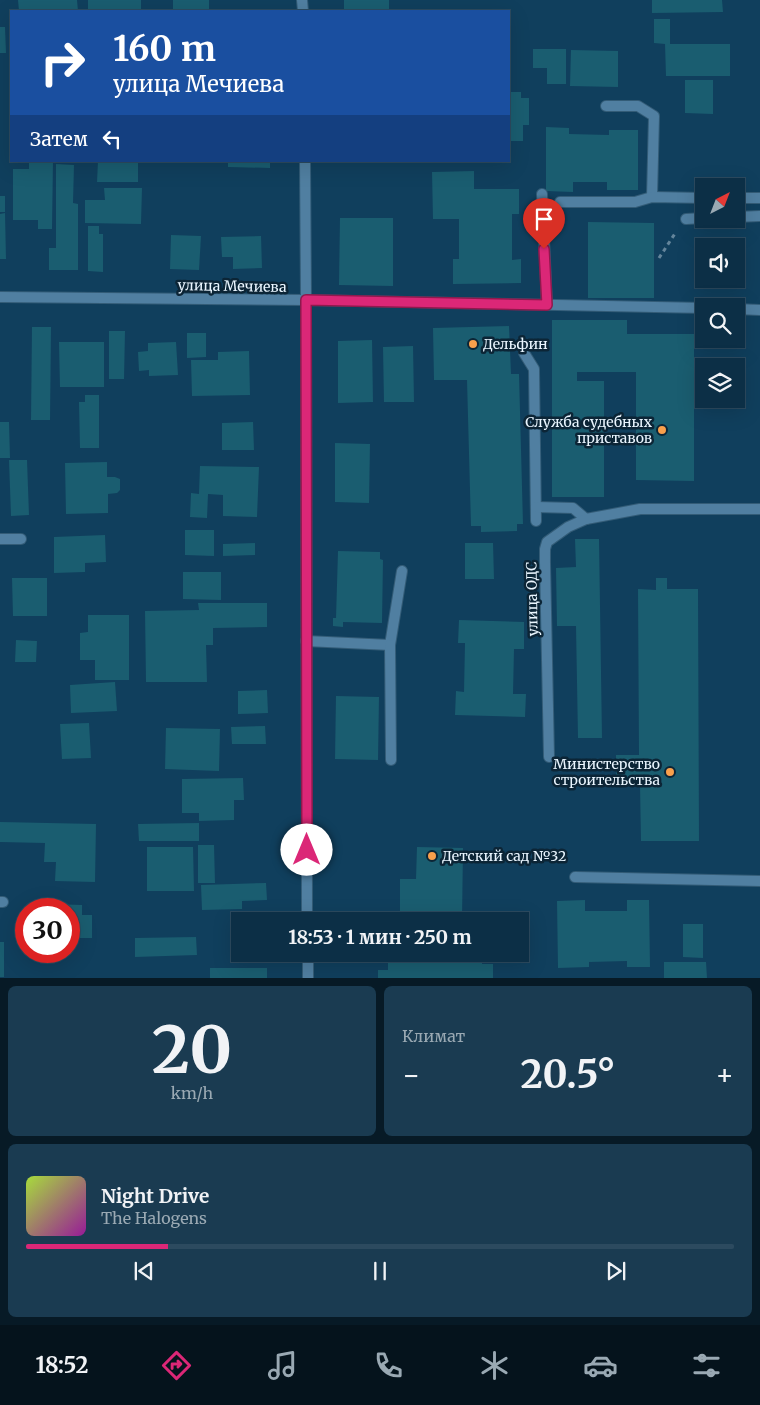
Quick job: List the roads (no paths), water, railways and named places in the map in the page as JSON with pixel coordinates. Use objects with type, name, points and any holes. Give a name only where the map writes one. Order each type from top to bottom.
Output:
[{"type":"street","points":[[606,106],[638,106],[654,116],[652,197]]},
{"type":"street","points":[[304,162],[308,912]]},
{"type":"street","points":[[542,194],[547,305]]},
{"type":"street","points":[[560,202],[635,202],[652,197],[695,198]]},
{"type":"street","points":[[745,198],[760,198]]},
{"type":"street","points":[[745,217],[760,216]]},
{"type":"street","points":[[686,219],[695,218]]},
{"type":"street","name":"улица Мечиева","points":[[0,297],[306,300],[695,308]]},
{"type":"street","points":[[745,309],[760,310]]},
{"type":"street","points":[[524,353],[534,369],[536,521]]},
{"type":"street","points":[[536,507],[573,508],[586,519]]},
{"type":"street","name":"улица ОДС","points":[[550,757],[545,549],[547,542],[586,519],[640,509],[760,509]]},
{"type":"street","points":[[0,539],[21,539]]},
{"type":"street","points":[[391,760],[390,645],[402,571]]},
{"type":"street","points":[[306,641],[390,645]]},
{"type":"street","points":[[575,877],[760,881]]},
{"type":"street","points":[[308,962],[308,978]]},
{"type":"place","name":"Дельфин","points":[[473,344]]},
{"type":"place","name":"Служба судебных приставов","points":[[662,430]]},
{"type":"place","name":"Министерство строительства","points":[[670,772]]},
{"type":"place","name":"Детский сад №32","points":[[432,856]]}]
